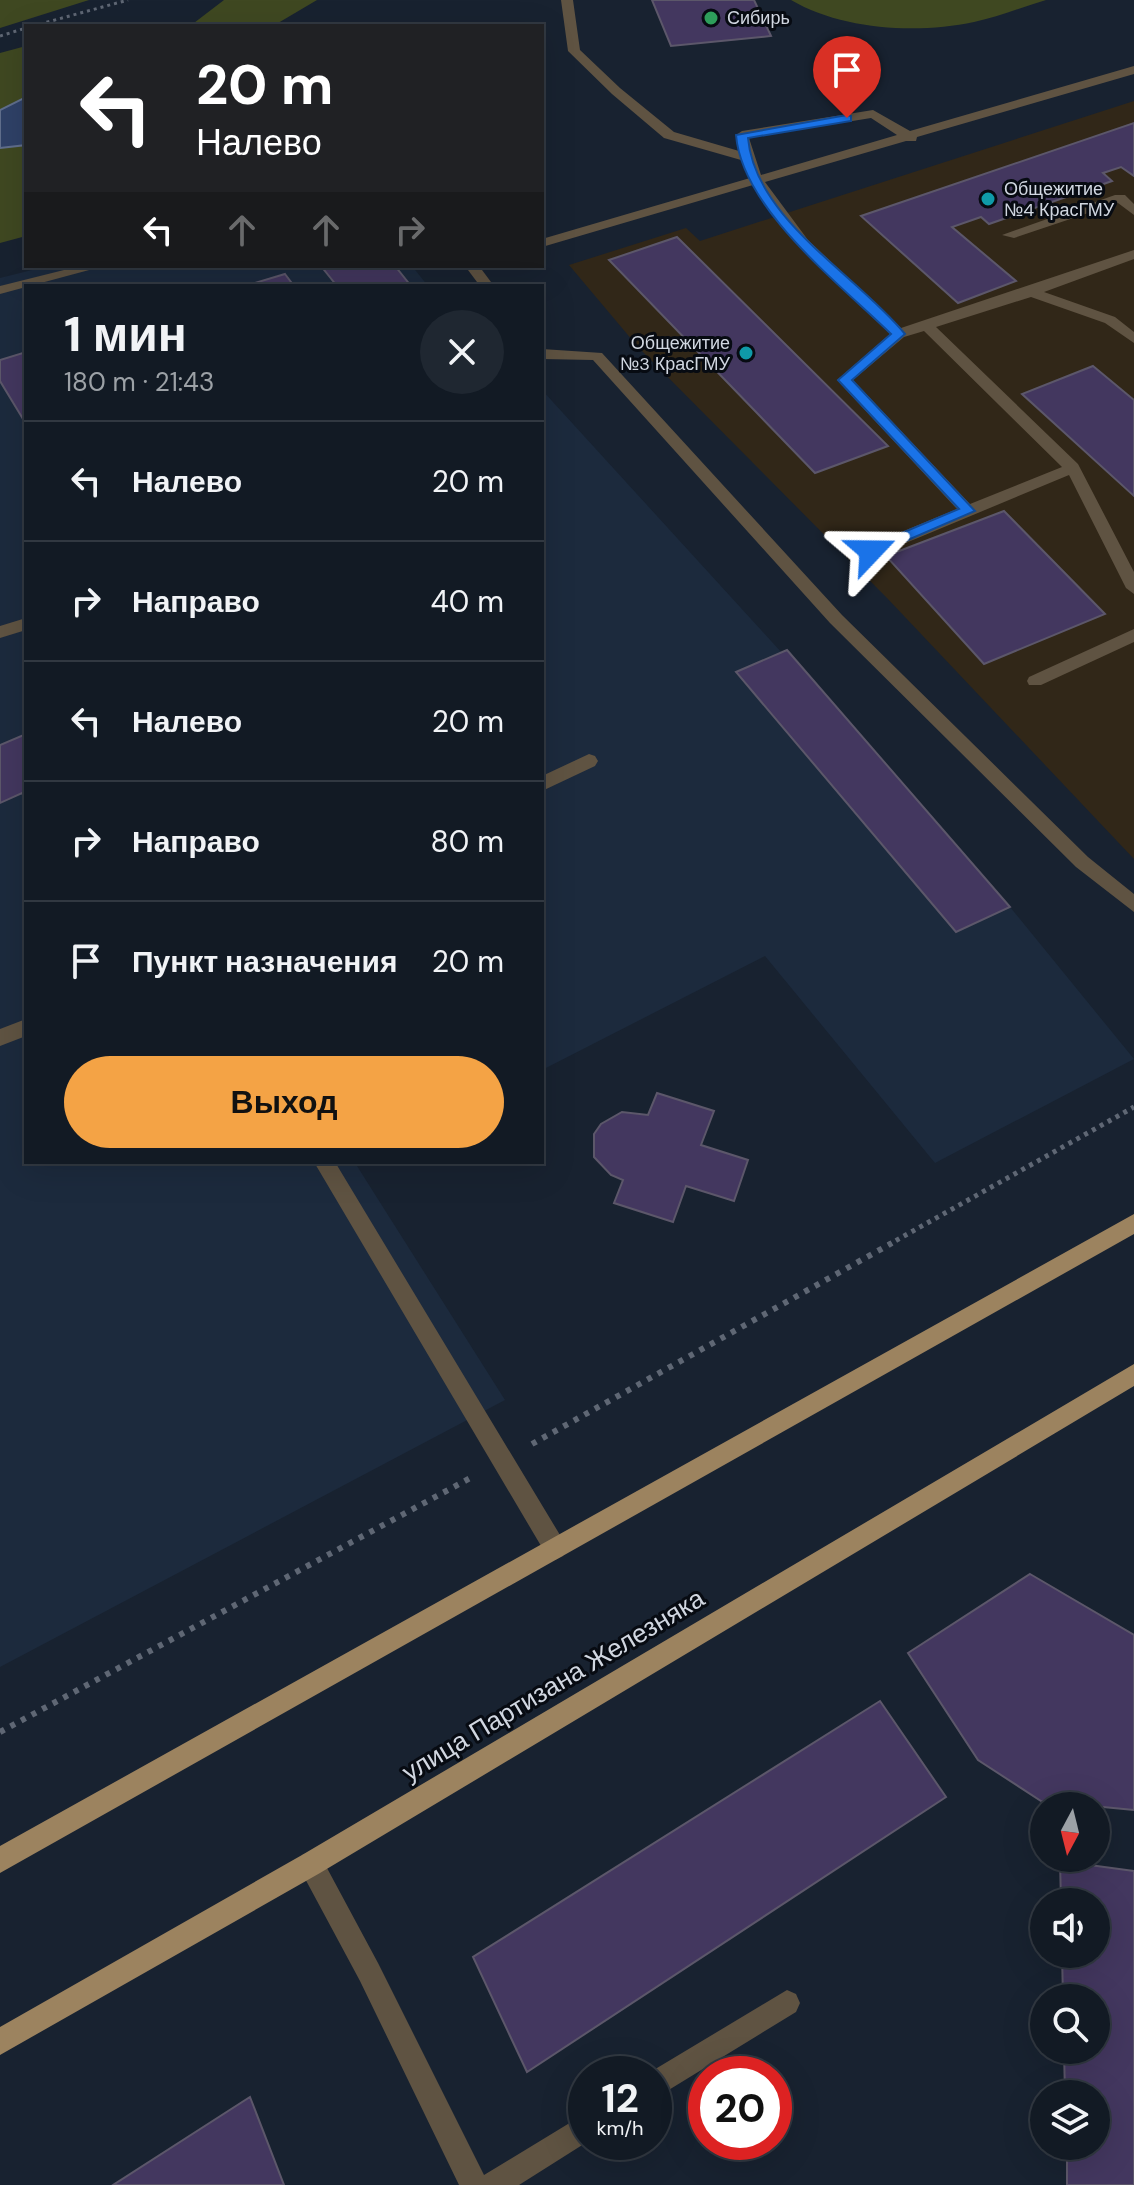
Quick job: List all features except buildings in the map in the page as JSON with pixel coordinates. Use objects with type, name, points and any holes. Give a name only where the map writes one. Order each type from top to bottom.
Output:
[{"type":"main road","points":[[0,1860],[1134,1223]]},
{"type":"main road","name":"улица Партизана Железняка","points":[[0,2042],[311,1864],[1134,1374]]},
{"type":"lane","points":[[567,0],[574,51],[616,91],[669,135],[744,157]]},
{"type":"lane","points":[[544,242],[911,138],[1134,70]]},
{"type":"lane","points":[[899,334],[773,211],[744,157],[742,135],[873,114],[911,138]]},
{"type":"lane","points":[[1009,235],[1120,198],[1134,211]]},
{"type":"lane","points":[[968,511],[844,380],[899,334],[1031,292],[1134,254]]},
{"type":"lane","points":[[24,284],[89,268]]},
{"type":"lane","points":[[0,290],[24,284]]},
{"type":"lane","points":[[1031,292],[1110,320],[1134,339]]},
{"type":"lane","points":[[927,326],[1073,468],[1134,588]]},
{"type":"lane","points":[[544,354],[597,356],[836,619],[1082,862],[1134,905]]},
{"type":"lane","points":[[871,551],[1073,468]]},
{"type":"lane","points":[[0,632],[24,625]]},
{"type":"lane","points":[[1035,681],[1134,635]]},
{"type":"lane","points":[[544,783],[589,761]]},
{"type":"lane","points":[[0,1038],[24,1028]]},
{"type":"lane","points":[[325,1164],[555,1548]]},
{"type":"lane","points":[[311,1864],[369,1972],[474,2185]]},
{"type":"lane","points":[[672,2074],[787,2003]]},
{"type":"lane","points":[[493,2185],[568,2138]]},
{"type":"path","points":[[40,24],[128,0]]},
{"type":"path","points":[[0,36],[24,29]]},
{"type":"path","points":[[0,1732],[501,1462],[1134,1107]]},
{"type":"shaded area","points":[[1134,101],[1134,859],[887,598],[638,347],[569,265],[686,228],[700,241]]},
{"type":"shaded area","points":[[40,268],[414,268],[426,284],[24,284],[24,1164],[360,1164],[357,1166],[505,1400],[0,1667],[0,278]]},
{"type":"shaded area","points":[[544,392],[782,653],[736,673],[956,932],[1010,907],[1134,1059],[935,1163],[765,956],[544,1069]]},
{"type":"green space","points":[[0,0],[89,0],[0,28]]},
{"type":"green space","points":[[224,0],[317,0],[276,24],[193,24]]},
{"type":"green space","points":[[791,0],[1046,0],[974,22],[904,28],[833,18]]},
{"type":"green space","points":[[24,47],[24,237],[0,243],[0,53]]},
{"type":"water","points":[[24,98],[24,145],[0,148],[0,110]]},
{"type":"place","name":"Сибирь","points":[[711,18]]},
{"type":"place","name":"Общежитие №4 КрасГМУ","points":[[988,199]]},
{"type":"place","name":"Общежитие №3 КрасГМУ","points":[[746,353]]},
{"type":"route","points":[[847,118],[742,135],[744,157],[773,211],[899,334],[844,380],[968,511],[871,551]]}]
